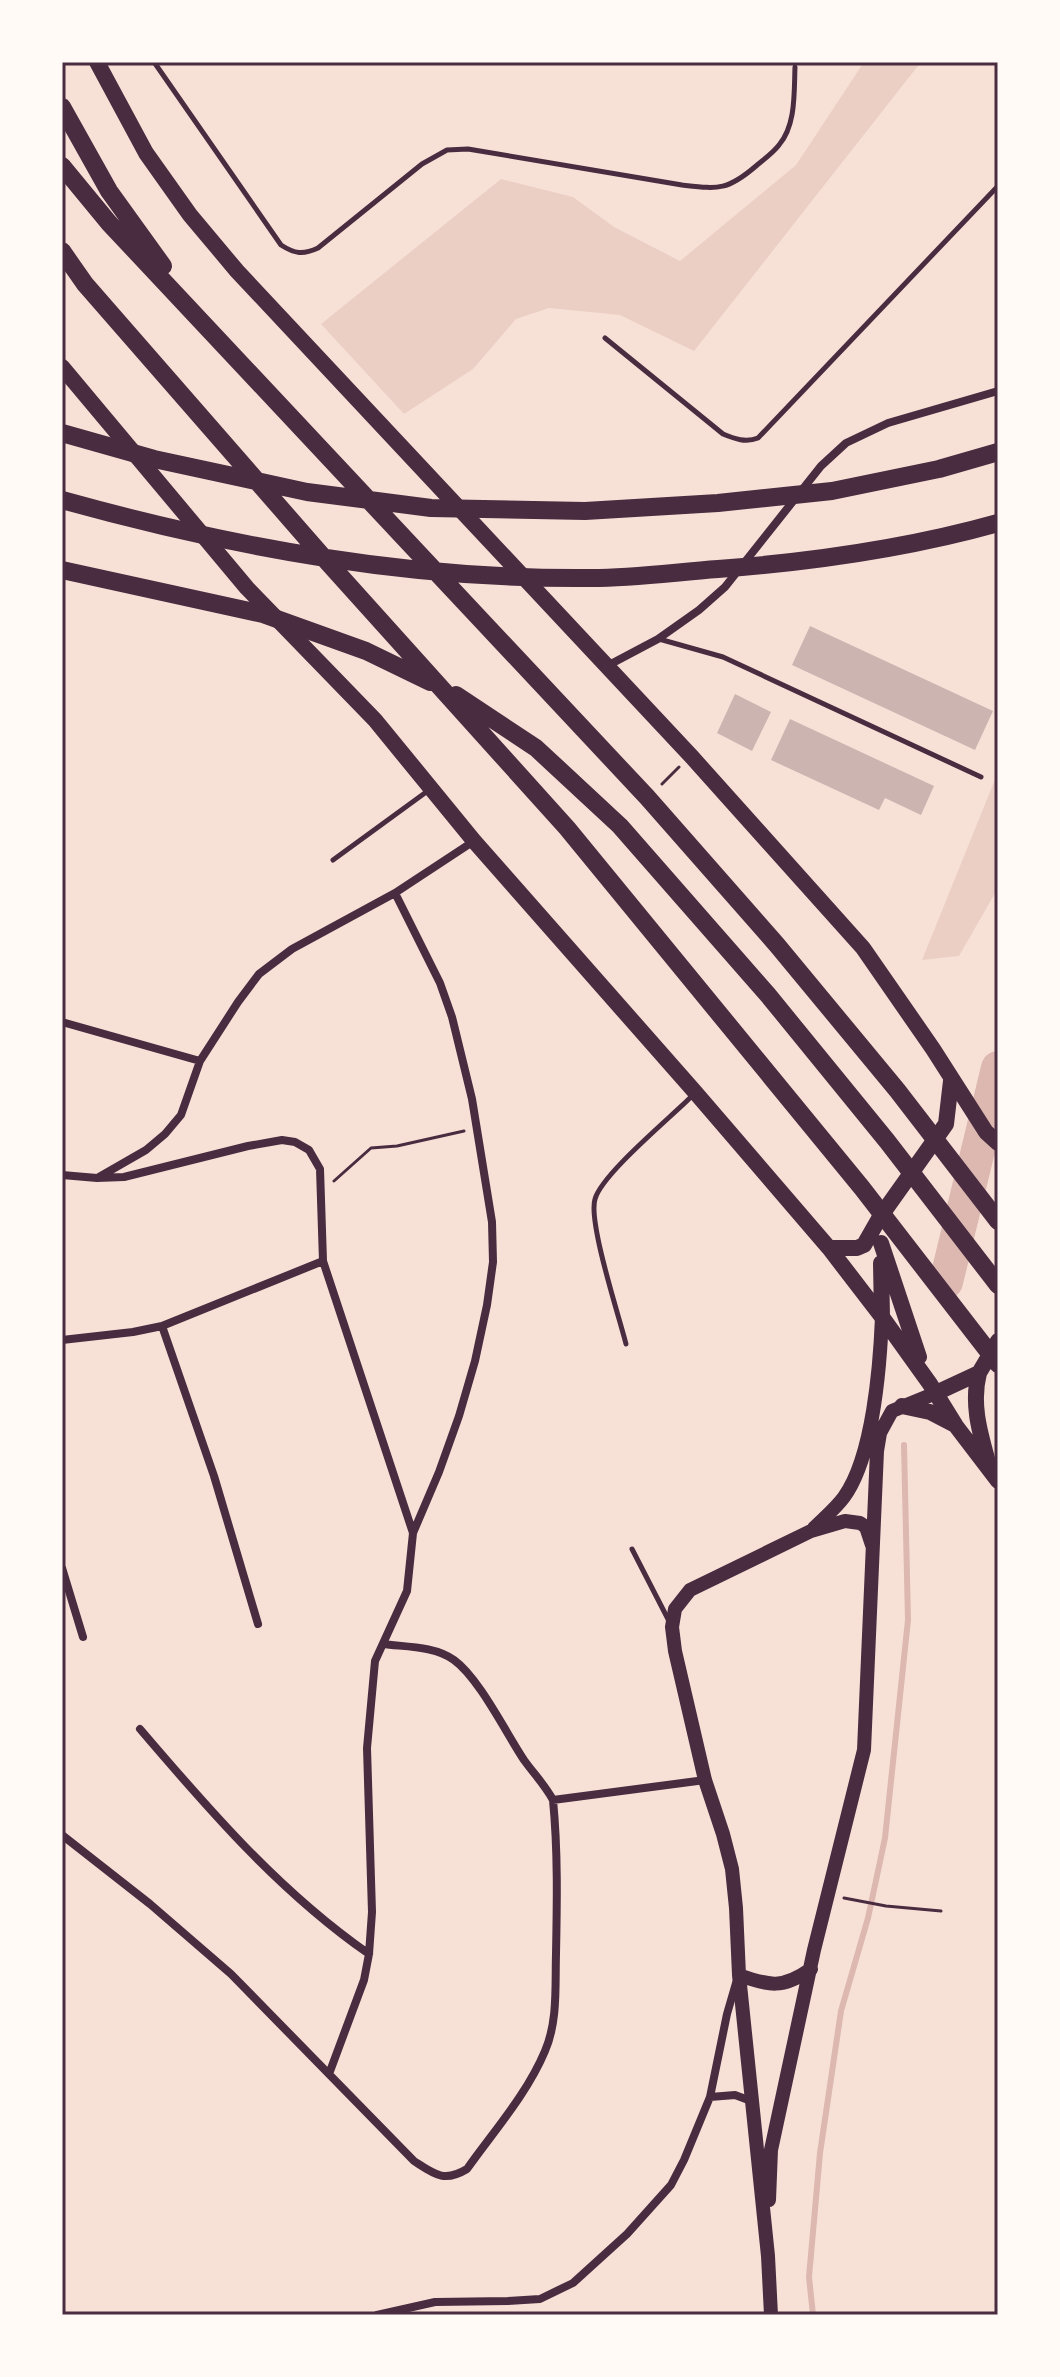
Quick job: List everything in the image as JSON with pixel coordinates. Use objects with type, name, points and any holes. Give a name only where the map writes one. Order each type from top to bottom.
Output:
[{"type":"highway","points":[[62,107],[109,191],[202,321]]},
{"type":"highway","points":[[62,166],[109,223],[647,797],[777,945],[897,1090],[998,1221]]},
{"type":"highway","points":[[62,251],[85,284],[324,558],[567,828],[862,1188],[998,1364]]},
{"type":"highway","points":[[62,433],[154,459],[307,492],[431,508],[554,511],[718,503],[832,491],[939,469],[998,452]]},
{"type":"highway","points":[[62,500],[126,518],[252,546],[370,566],[472,575],[593,578],[796,563],[965,533],[998,523]]},
{"type":"highway","points":[[62,570],[263,614],[366,651],[454,694],[536,748],[620,826],[768,995],[887,1141],[998,1285]]},
{"type":"main road","points":[[97,62],[146,153],[190,215],[237,271],[691,756],[863,948],[986,1132],[997,1143]]},
{"type":"main road","points":[[62,367],[247,588],[375,720],[474,841],[829,1248],[882,1317],[994,1476]]},
{"type":"main road","points":[[829,1248],[861,1247],[946,1124],[951,1081]]},
{"type":"main road","points":[[946,1124],[976,1116]]},
{"type":"main road","points":[[811,1531],[844,1497],[857,1472],[872,1412],[882,1317],[880,1217]]},
{"type":"main road","points":[[881,1243],[913,1342],[933,1389]]},
{"type":"main road","points":[[994,1476],[979,1429],[975,1401],[979,1373],[998,1341]]},
{"type":"main road","points":[[768,2256],[771,2150],[864,1750],[880,1433],[892,1411],[933,1389],[979,1373]]},
{"type":"main road","points":[[902,1406],[930,1412],[956,1426]]},
{"type":"main road","points":[[771,2315],[732,1869],[705,1780],[672,1627],[675,1609],[690,1590],[811,1531],[853,1521],[866,1527],[872,1545]]},
{"type":"main road","points":[[739,1975],[772,1985],[796,1980],[811,1969]]},
{"type":"street","points":[[607,666],[658,639],[725,587],[821,466],[846,443],[888,423],[998,391]]},
{"type":"street","points":[[97,1178],[146,1150],[181,1115],[200,1061],[259,974],[292,949],[395,893],[474,841]]},
{"type":"street","points":[[329,2074],[364,1980],[369,1954],[372,1912],[367,1748],[375,1661],[407,1591],[413,1533],[459,1416],[475,1361],[493,1262],[492,1222],[477,1128],[452,1017],[440,983],[395,893]]},
{"type":"street","points":[[62,1022],[200,1061]]},
{"type":"street","points":[[62,1175],[124,1177],[282,1140],[303,1145],[309,1150],[320,1169],[323,1261],[413,1533]]},
{"type":"street","points":[[62,1340],[162,1326],[323,1261]]},
{"type":"street","points":[[162,1326],[214,1476],[258,1624]]},
{"type":"street","points":[[62,1568],[83,1637]]},
{"type":"street","points":[[62,1835],[150,1904],[231,1974],[421,2165],[444,2177],[456,2176],[467,2169],[527,2087],[551,2032],[555,2008],[556,1925],[553,1800],[468,1672],[442,1653],[383,1644]]},
{"type":"street","points":[[140,1729],[242,1845],[293,1895],[369,1954]]},
{"type":"street","points":[[553,1800],[705,1780]]},
{"type":"street","points":[[377,2315],[435,2302],[540,2299],[573,2283],[627,2234],[671,2185],[684,2160],[710,2097],[727,2014],[739,1975]]},
{"type":"street","points":[[710,2097],[735,2095],[751,2101]]},
{"type":"lane","points":[[154,62],[281,245],[293,253],[304,254],[318,248],[422,164],[447,150],[468,149],[682,185],[728,186],[778,147],[784,137],[792,114],[795,67]]},
{"type":"lane","points":[[605,338],[723,434],[752,441],[769,427],[998,186]]},
{"type":"lane","points":[[658,639],[723,657],[981,777]]},
{"type":"lane","points":[[333,860],[431,788]]},
{"type":"lane","points":[[626,1344],[595,1225],[594,1200],[616,1169],[695,1092]]},
{"type":"lane","points":[[632,1549],[672,1627]]},
{"type":"path","points":[[656,789],[691,756]]},
{"type":"path","points":[[322,1191],[371,1148],[397,1146],[477,1128]]},
{"type":"path","points":[[855,1900],[941,1911]]},
{"type":"shaded area","points":[[864,62],[921,62],[694,351],[620,315],[549,308],[516,319],[473,369],[404,414],[321,324],[501,179],[573,197],[614,227],[680,261],[796,165]]},
{"type":"shaded area","points":[[998,772],[998,888],[959,956],[922,960]]},
{"type":"building","points":[[810,626],[993,711],[975,750],[792,665]]},
{"type":"building","points":[[735,694],[771,712],[752,751],[717,733]]},
{"type":"building","points":[[790,719],[934,786],[921,815],[885,798],[879,810],[771,760]]},
{"type":"waterway","points":[[946,1282],[998,1068]]},
{"type":"waterway","points":[[813,2315],[809,2277],[820,2153],[841,2011],[868,1918],[885,1838],[908,1620],[904,1445]]}]
